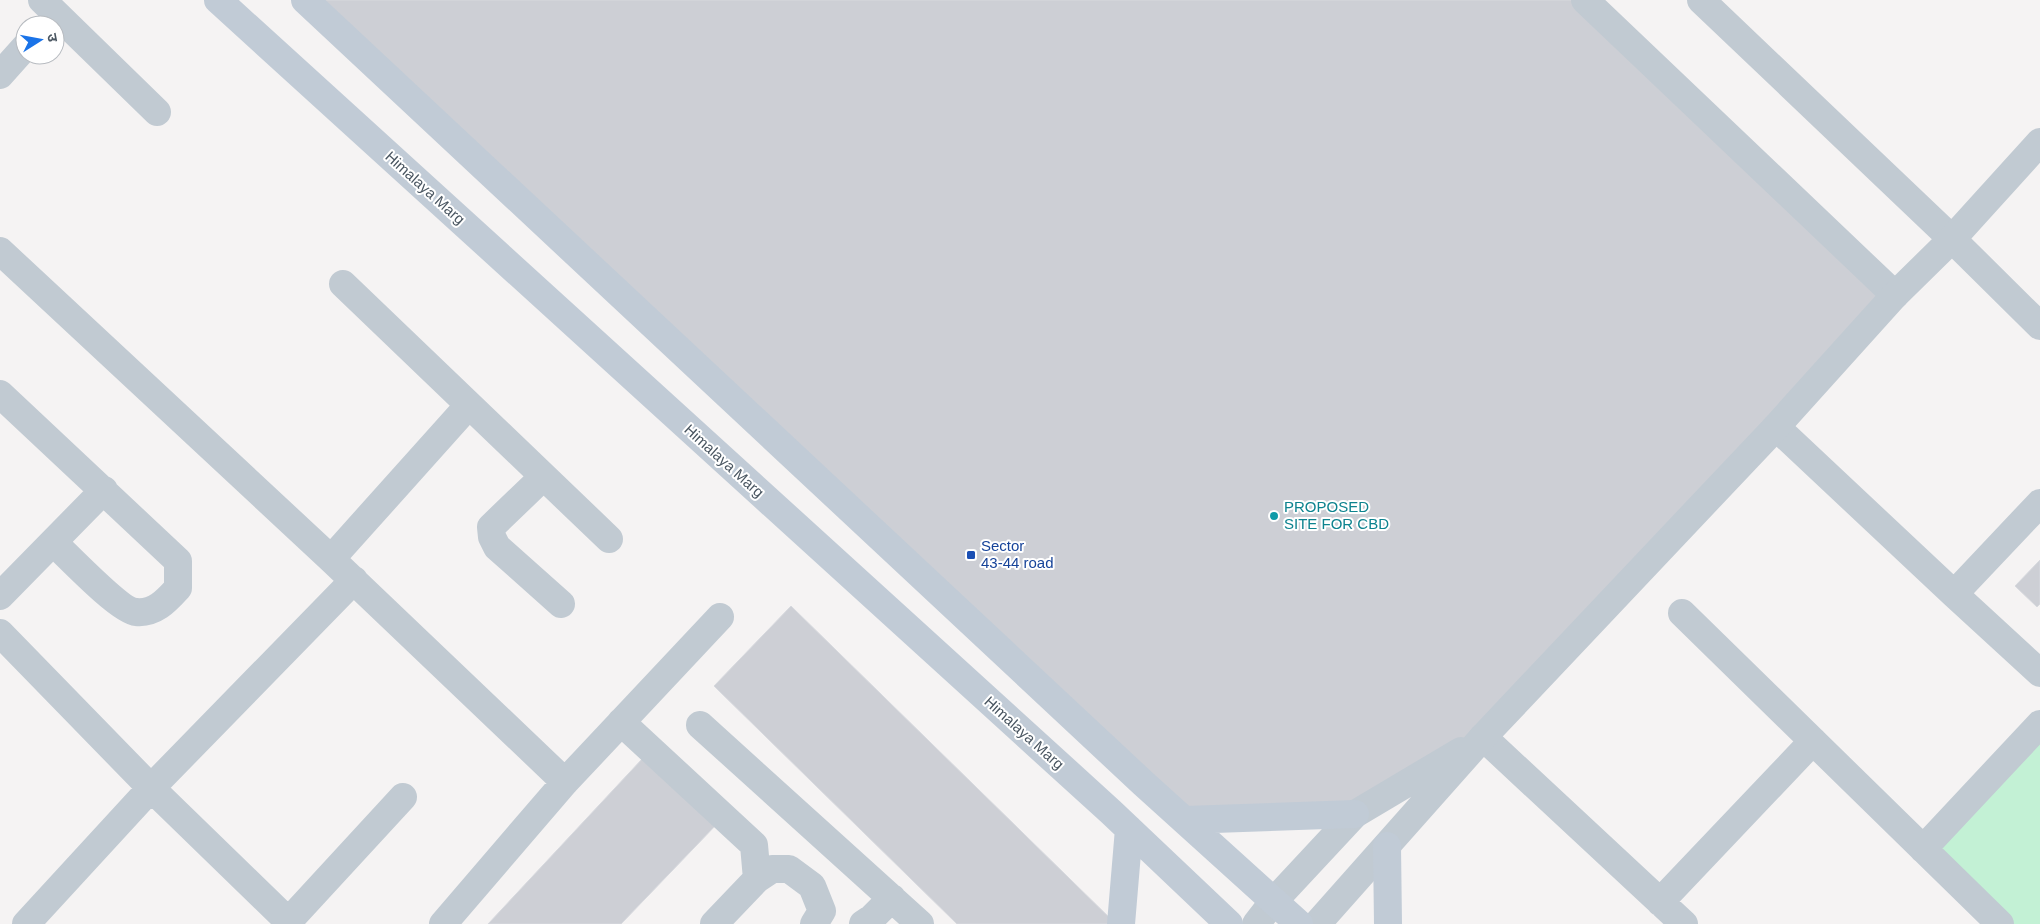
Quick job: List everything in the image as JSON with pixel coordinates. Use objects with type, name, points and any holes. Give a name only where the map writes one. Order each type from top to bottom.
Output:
[{"type":"main road","name":"Himalaya Marg","points":[[218,0],[1129,830],[1229,924]]},
{"type":"main road","points":[[305,0],[1143,783],[1299,924]]},
{"type":"main road","points":[[1185,820],[1355,814]]},
{"type":"main road","points":[[1121,924],[1129,830]]},
{"type":"main road","points":[[1387,846],[1388,924]]},
{"type":"street","points":[[1585,0],[1895,295]]},
{"type":"street","points":[[1701,0],[1952,238],[2040,326]]},
{"type":"street","points":[[47,13],[157,112]]},
{"type":"street","points":[[0,75],[15,58]]},
{"type":"street","points":[[1317,924],[1483,737],[2040,142]]},
{"type":"street","points":[[0,251],[354,580],[564,782]]},
{"type":"street","points":[[343,284],[543,478],[609,539]]},
{"type":"street","points":[[0,394],[178,561],[178,588],[162,605],[145,612],[134,612],[119,604],[54,543]]},
{"type":"street","points":[[331,559],[469,405]]},
{"type":"street","points":[[1776,426],[2040,673]]},
{"type":"street","points":[[543,478],[491,527],[492,537],[498,547],[561,604]]},
{"type":"street","points":[[0,596],[104,490]]},
{"type":"street","points":[[1954,594],[2040,504]]},
{"type":"street","points":[[26,924],[151,788],[354,580]]},
{"type":"street","points":[[1682,612],[2000,924]]},
{"type":"street","points":[[443,924],[564,782],[720,617]]},
{"type":"street","points":[[0,633],[151,788],[287,923],[403,797]]},
{"type":"street","points":[[621,722],[754,845],[757,879]]},
{"type":"street","points":[[1923,849],[2040,724]]},
{"type":"street","points":[[700,725],[920,924]]},
{"type":"street","points":[[1256,924],[1273,902],[1355,814],[1483,737]]},
{"type":"street","points":[[1483,737],[1684,924]]},
{"type":"street","points":[[1660,902],[1813,741]]},
{"type":"street","points":[[714,924],[757,879],[772,869],[790,869],[812,886],[818,918],[847,924]]},
{"type":"street","points":[[863,924],[872,918],[892,898]]},
{"type":"green space","points":[[2040,737],[2040,924],[2013,924],[1936,855]]},
{"type":"building","name":"PROPOSED SITE FOR CBD","points":[[324,0],[1585,0],[1895,295],[1483,737],[1355,814],[1185,820]]},
{"type":"building","points":[[2040,560],[2040,604],[2037,607],[2015,586]]},
{"type":"building","points":[[791,606],[1116,924],[957,924],[714,686]]},
{"type":"building","points":[[643,758],[717,824],[621,924],[488,924]]},
{"type":"place","name":"PROPOSED SITE FOR CBD","points":[[1274,516]]},
{"type":"place","name":"Sector 43-44 road","points":[[971,555]]}]
